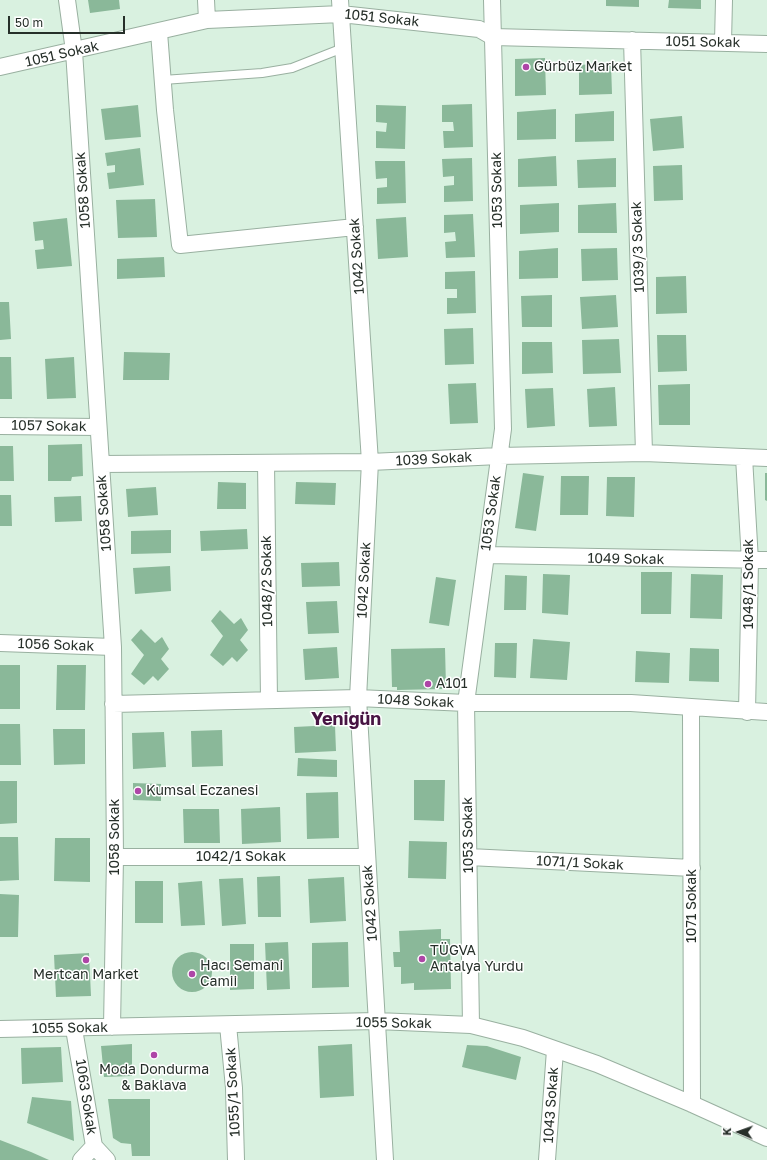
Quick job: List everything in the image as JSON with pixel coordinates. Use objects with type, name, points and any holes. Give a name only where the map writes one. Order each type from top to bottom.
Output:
[{"type":"street","name":"1058 Sokak","points":[[67,0],[74,51],[113,647],[115,857],[112,1027]]},
{"type":"street","points":[[206,0],[207,20]]},
{"type":"street","name":"1053 Sokak","points":[[471,1025],[466,703],[503,429],[492,0]]},
{"type":"street","points":[[723,42],[724,0]]},
{"type":"street","name":"1051 Sokak","points":[[0,67],[207,20],[340,7],[479,29],[493,37],[767,44]]},
{"type":"street","name":"1042 Sokak","points":[[340,7],[370,462],[358,698],[385,1160]]},
{"type":"street","points":[[159,32],[180,245],[355,227]]},
{"type":"street","name":"1039/3 Sokak","points":[[632,40],[644,453]]},
{"type":"street","name":"1057 Sokak","points":[[0,426],[98,427]]},
{"type":"street","name":"1039 Sokak","points":[[101,464],[370,462],[499,456],[644,453],[767,458]]},
{"type":"street","name":"1048/1 Sokak","points":[[744,457],[750,561],[748,712]]},
{"type":"street","name":"1048/2 Sokak","points":[[266,463],[269,700]]},
{"type":"street","name":"1049 Sokak","points":[[486,555],[750,561],[767,560]]},
{"type":"street","name":"1056 Sokak","points":[[0,643],[113,647]]},
{"type":"street","name":"1048 Sokak","points":[[113,704],[358,698],[466,703],[631,703],[748,712],[767,712]]},
{"type":"street","name":"1071 Sokak","points":[[692,708],[692,1104]]},
{"type":"street","name":"1042/1 Sokak","points":[[115,857],[367,857]]},
{"type":"street","name":"1071/1 Sokak","points":[[469,857],[692,868]]},
{"type":"street","name":"1055 Sokak","points":[[0,1029],[377,1021],[471,1025],[523,1038],[604,1067],[692,1104],[767,1138]]},
{"type":"street","name":"1055/1 Sokak","points":[[228,1025],[234,1088],[236,1160]]},
{"type":"street","name":"1063 Sokak","points":[[74,1028],[94,1146],[107,1160]]},
{"type":"street","name":"1043 Sokak","points":[[547,1160],[555,1050]]},
{"type":"street","points":[[80,1160],[94,1146]]},
{"type":"lane","points":[[163,80],[262,73],[284,69],[343,48]]},
{"type":"building","points":[[88,0],[119,0],[120,9],[90,13]]},
{"type":"building","points":[[606,0],[639,0],[639,7],[606,6]]},
{"type":"building","points":[[669,0],[701,0],[701,9],[668,8]]},
{"type":"building","points":[[545,58],[546,95],[515,96],[515,59]]},
{"type":"building","points":[[611,63],[612,94],[579,95],[579,65]]},
{"type":"building","points":[[472,104],[473,147],[444,148],[443,131],[454,131],[453,122],[442,122],[442,105]]},
{"type":"building","points":[[138,105],[141,137],[105,140],[101,109]]},
{"type":"building","points":[[376,105],[406,106],[405,149],[376,148],[376,131],[386,132],[387,123],[376,122]]},
{"type":"building","points":[[556,109],[556,139],[517,140],[517,112]]},
{"type":"building","points":[[614,111],[614,141],[575,142],[575,114]]},
{"type":"building","points":[[682,116],[684,148],[653,151],[650,119]]},
{"type":"building","points":[[140,148],[144,185],[109,189],[107,173],[115,172],[115,165],[107,166],[105,153]]},
{"type":"building","points":[[556,156],[557,186],[518,187],[518,159]]},
{"type":"building","points":[[472,158],[473,201],[444,202],[444,186],[454,185],[454,176],[443,177],[442,159]]},
{"type":"building","points":[[616,158],[616,187],[578,188],[577,160]]},
{"type":"building","points":[[375,161],[405,161],[406,203],[377,204],[377,188],[387,187],[387,178],[376,179]]},
{"type":"building","points":[[682,165],[683,200],[654,201],[653,166]]},
{"type":"building","points":[[155,199],[157,237],[118,238],[116,200]]},
{"type":"building","points":[[559,203],[559,232],[520,234],[520,205]]},
{"type":"building","points":[[616,203],[617,233],[578,233],[578,205]]},
{"type":"building","points":[[473,214],[475,257],[446,258],[445,242],[456,241],[455,232],[444,233],[444,215]]},
{"type":"building","points":[[406,217],[408,257],[378,259],[376,219]]},
{"type":"building","points":[[67,218],[72,266],[37,269],[35,250],[44,249],[43,240],[35,241],[33,222]]},
{"type":"building","points":[[558,248],[558,278],[519,279],[519,251]]},
{"type":"building","points":[[617,248],[618,280],[582,281],[581,249]]},
{"type":"building","points":[[164,257],[165,277],[117,279],[117,259]]},
{"type":"building","points":[[475,271],[476,313],[447,314],[447,298],[457,298],[457,289],[445,289],[445,272]]},
{"type":"building","points":[[686,276],[687,313],[656,314],[656,277]]},
{"type":"building","points":[[552,295],[552,327],[522,327],[521,296]]},
{"type":"building","points":[[616,295],[618,327],[582,329],[580,297]]},
{"type":"building","points":[[0,302],[9,302],[11,339],[0,340]]},
{"type":"building","points":[[473,328],[474,364],[445,365],[444,329]]},
{"type":"building","points":[[657,335],[686,335],[687,371],[658,372]]},
{"type":"building","points":[[619,339],[621,373],[583,374],[582,340]]},
{"type":"building","points":[[522,342],[552,342],[553,373],[522,374]]},
{"type":"building","points":[[124,352],[170,353],[169,380],[123,380]]},
{"type":"building","points":[[0,357],[11,357],[12,399],[0,399]]},
{"type":"building","points":[[74,357],[76,398],[47,399],[45,359]]},
{"type":"building","points":[[476,383],[478,423],[450,424],[448,384]]},
{"type":"building","points":[[690,384],[690,425],[659,425],[658,385]]},
{"type":"building","points":[[615,387],[617,426],[589,427],[587,389]]},
{"type":"building","points":[[553,388],[555,426],[527,428],[525,389]]},
{"type":"building","points":[[82,444],[83,476],[72,477],[71,481],[48,481],[48,445]]},
{"type":"building","points":[[0,446],[13,446],[14,481],[0,481]]},
{"type":"building","points":[[523,473],[544,476],[536,531],[515,528]]},
{"type":"building","points":[[765,473],[767,473],[767,501],[765,500]]},
{"type":"building","points":[[561,476],[589,476],[588,515],[560,515]]},
{"type":"building","points":[[607,477],[635,477],[634,517],[606,516]]},
{"type":"building","points":[[218,482],[246,483],[246,509],[217,509]]},
{"type":"building","points":[[296,482],[336,483],[335,505],[295,504]]},
{"type":"building","points":[[156,487],[158,515],[128,517],[126,489]]},
{"type":"building","points":[[0,495],[11,495],[12,526],[0,526]]},
{"type":"building","points":[[81,496],[82,521],[55,522],[54,497]]},
{"type":"building","points":[[247,529],[248,549],[201,551],[200,531]]},
{"type":"building","points":[[171,530],[171,553],[131,554],[131,531]]},
{"type":"building","points":[[339,562],[340,586],[302,587],[301,563]]},
{"type":"building","points":[[170,566],[171,591],[135,594],[133,568]]},
{"type":"building","points":[[641,572],[672,572],[671,614],[641,614]]},
{"type":"building","points":[[543,574],[570,575],[568,615],[542,613]]},
{"type":"building","points":[[691,574],[723,575],[722,619],[690,618]]},
{"type":"building","points":[[505,575],[527,576],[526,610],[504,610]]},
{"type":"building","points":[[436,577],[456,580],[449,626],[429,623]]},
{"type":"building","points":[[337,601],[339,633],[308,634],[306,602]]},
{"type":"building","points":[[220,610],[234,624],[241,618],[248,630],[240,640],[248,650],[237,662],[232,657],[223,666],[210,655],[223,636],[211,621]]},
{"type":"building","points":[[141,629],[155,643],[162,637],[169,649],[161,659],[169,669],[158,681],[153,676],[144,685],[131,674],[144,655],[131,640]]},
{"type":"building","points":[[533,639],[570,642],[567,680],[530,678]]},
{"type":"building","points":[[495,643],[517,643],[516,678],[494,677]]},
{"type":"building","points":[[337,647],[339,678],[305,680],[303,649]]},
{"type":"building","points":[[445,648],[446,687],[443,687],[444,689],[397,690],[397,687],[392,687],[391,649]]},
{"type":"building","points":[[690,648],[719,649],[719,682],[689,681]]},
{"type":"building","points":[[636,651],[670,653],[669,683],[635,682]]},
{"type":"building","points":[[0,665],[20,665],[20,709],[0,709]]},
{"type":"building","points":[[57,665],[86,665],[85,710],[56,710]]},
{"type":"building","points":[[0,724],[20,724],[21,765],[0,765]]},
{"type":"building","points":[[335,725],[336,751],[295,753],[294,727]]},
{"type":"building","points":[[53,729],[85,729],[85,764],[54,765]]},
{"type":"building","points":[[222,730],[223,766],[192,767],[191,731]]},
{"type":"building","points":[[164,732],[166,767],[133,769],[132,733]]},
{"type":"building","points":[[298,758],[337,760],[337,777],[297,776]]},
{"type":"building","points":[[414,780],[445,780],[444,821],[414,820]]},
{"type":"building","points":[[0,781],[17,781],[17,823],[0,824]]},
{"type":"building","points":[[133,783],[161,784],[161,801],[133,800]]},
{"type":"building","points":[[338,792],[339,838],[307,839],[306,793]]},
{"type":"building","points":[[280,807],[281,842],[242,844],[241,809]]},
{"type":"building","points":[[183,809],[219,809],[220,843],[184,843]]},
{"type":"building","points":[[0,837],[18,837],[19,880],[0,881]]},
{"type":"building","points":[[55,838],[90,838],[90,882],[54,881]]},
{"type":"building","points":[[409,841],[447,842],[446,879],[408,878]]},
{"type":"building","points":[[280,876],[281,917],[258,917],[257,877]]},
{"type":"building","points":[[344,877],[346,921],[310,923],[308,879]]},
{"type":"building","points":[[243,878],[246,924],[222,926],[219,879]]},
{"type":"building","points":[[135,881],[163,881],[163,923],[135,923]]},
{"type":"building","points":[[202,881],[205,925],[181,926],[178,883]]},
{"type":"building","points":[[0,894],[19,895],[18,937],[0,937]]},
{"type":"building","name":"TÜGVA Antalya Yurdu","points":[[441,929],[441,939],[450,939],[451,989],[414,990],[414,983],[401,984],[401,967],[394,967],[393,952],[400,952],[399,931]]},
{"type":"building","points":[[288,942],[290,989],[267,990],[265,943]]},
{"type":"building","points":[[348,942],[349,987],[312,988],[312,943]]},
{"type":"building","points":[[230,944],[254,944],[254,989],[230,990]]},
{"type":"building","name":"Hacı Semani Camii","points":[[192,952],[206,958],[212,972],[206,986],[192,992],[178,986],[172,972],[178,958]]},
{"type":"building","points":[[89,953],[91,996],[56,997],[54,955]]},
{"type":"building","points":[[132,1044],[132,1076],[104,1077],[101,1046]]},
{"type":"building","points":[[352,1044],[354,1096],[320,1098],[318,1046]]},
{"type":"building","points":[[467,1045],[487,1046],[521,1057],[516,1080],[462,1067]]},
{"type":"building","points":[[61,1047],[63,1082],[22,1084],[21,1048]]},
{"type":"building","points":[[32,1097],[71,1101],[74,1141],[27,1123]]},
{"type":"building","points":[[108,1099],[150,1099],[150,1156],[132,1156],[131,1144],[121,1143],[113,1138]]},
{"type":"building","points":[[0,1140],[31,1152],[49,1160],[0,1160]]},
{"type":"place","name":"Gürbüz Market","points":[[526,67]]},
{"type":"place","name":"A101","points":[[428,684]]},
{"type":"place","name":"Kumsal Eczanesi","points":[[138,791]]},
{"type":"place","name":"TÜGVA Antalya Yurdu","points":[[422,959]]},
{"type":"place","name":"Mertcan Market","points":[[86,960]]},
{"type":"place","name":"Hacı Semani Camii","points":[[192,974]]},
{"type":"place","name":"Moda Dondurma & Baklava","points":[[154,1055]]},
{"type":"district","name":"Yenigün","points":[[346,719]]}]
